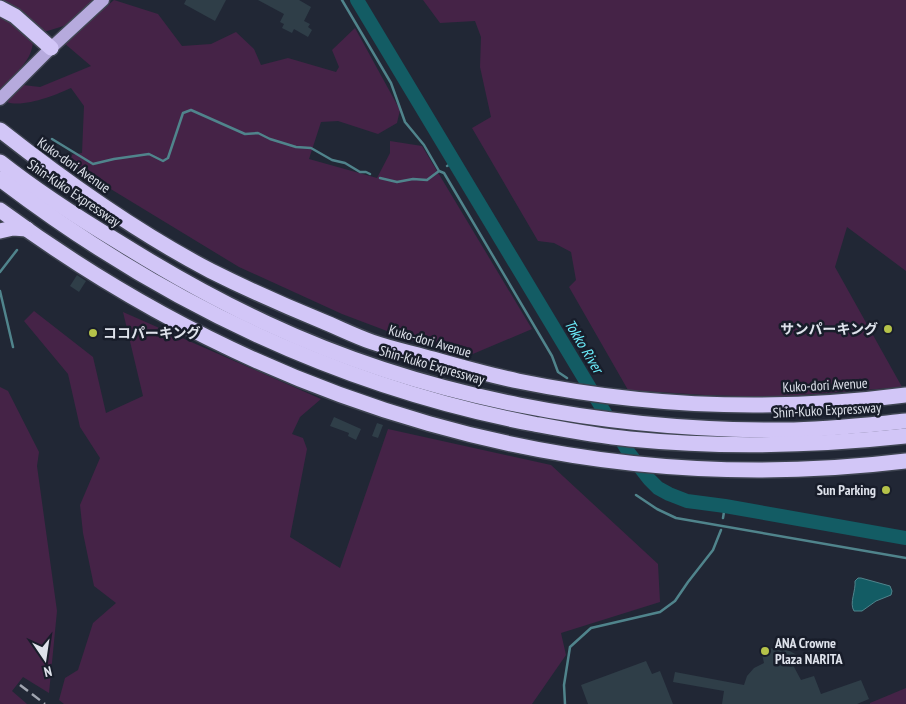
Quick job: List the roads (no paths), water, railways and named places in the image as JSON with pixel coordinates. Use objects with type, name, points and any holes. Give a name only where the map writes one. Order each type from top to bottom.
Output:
[{"type":"highway","points":[[0,8],[15,16],[51,48]]},
{"type":"highway","name":"Kuko-dori Avenue","points":[[0,130],[33,156],[124,220],[212,271],[290,308],[372,342],[517,381],[653,402],[766,405],[864,401],[906,395]]},
{"type":"highway","name":"Shin-Kuko Expressway","points":[[0,162],[73,214],[156,265],[266,324],[329,350],[388,371],[487,398],[574,416],[628,423],[678,427],[787,430],[844,428],[906,421]]},
{"type":"highway","points":[[0,179],[94,245],[198,306],[260,337],[324,364],[384,386],[445,404],[503,418],[629,439],[789,446],[845,443],[906,436]]},
{"type":"highway","points":[[0,210],[97,276],[192,330],[274,370],[354,401],[413,420],[526,447],[592,459],[682,468],[730,470],[858,467],[906,461]]},
{"type":"highway","points":[[0,231],[14,228],[27,230]]},
{"type":"main road","points":[[0,99],[103,0]]},
{"type":"waterway","points":[[342,0],[391,83],[405,122],[424,145],[439,171],[444,173],[552,356],[558,372],[567,378]]},
{"type":"waterway","name":"Tokko River","points":[[357,0],[629,453],[658,488],[687,501],[906,538]]},
{"type":"waterway","points":[[52,139],[93,164],[149,154],[163,161],[168,158],[183,113],[191,110],[245,134],[258,133],[296,147],[311,148],[332,160],[345,163],[360,172],[370,174]]},
{"type":"waterway","points":[[447,166],[454,162]]},
{"type":"waterway","points":[[380,178],[397,182],[413,179],[427,180],[439,171]]},
{"type":"waterway","points":[[0,272],[17,250]]},
{"type":"waterway","points":[[0,291],[13,347]]},
{"type":"waterway","points":[[636,495],[657,509],[676,518],[906,558]]},
{"type":"waterway","points":[[723,518],[725,506]]},
{"type":"waterway","points":[[565,704],[564,685],[570,647],[591,628],[660,612],[675,601],[713,550],[721,530]]},
{"type":"railway","points":[[20,685],[45,704]]},
{"type":"place","name":"サンパーキング","points":[[888,329]]},
{"type":"place","name":"ココパーキング","points":[[93,333]]},
{"type":"place","name":"Sun Parking","points":[[886,490]]},
{"type":"place","name":"ANA Crowne Plaza NARITA","points":[[765,651]]}]
